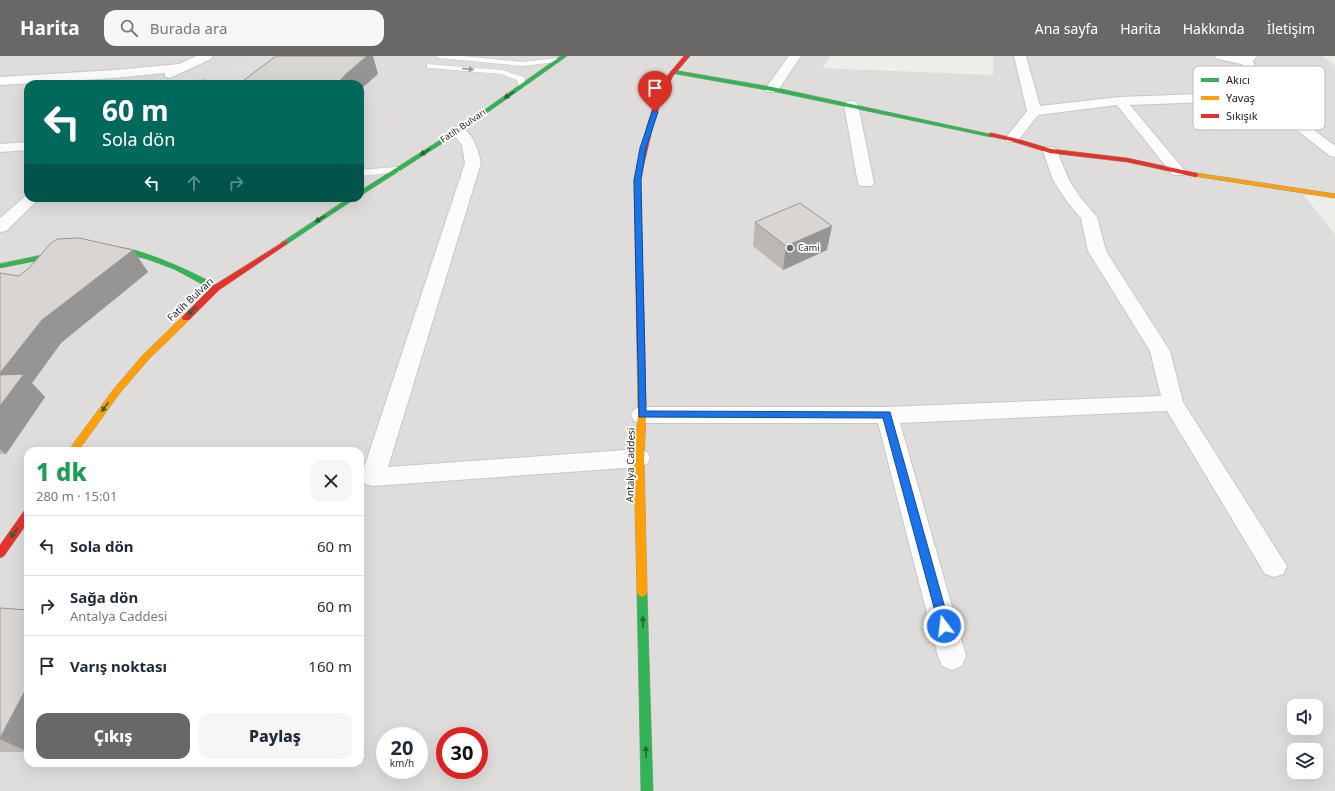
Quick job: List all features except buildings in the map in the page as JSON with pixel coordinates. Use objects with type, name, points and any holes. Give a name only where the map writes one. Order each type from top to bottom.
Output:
[{"type":"main road","name":"Antalya Caddesi","points":[[647,791],[639,458],[642,415],[637,180],[643,148],[659,100],[673,72],[687,56]]},
{"type":"main road","name":"Fatih Bulvarı","points":[[364,191],[458,131],[561,58]]},
{"type":"main road","points":[[673,72],[772,89],[851,105],[1012,139],[1050,151],[1127,160],[1178,172],[1335,196]]},
{"type":"main road","name":"Fatih Bulvarı","points":[[76,447],[116,392],[145,358],[216,288],[347,202]]},
{"type":"main road","points":[[94,250],[124,249],[179,269],[216,288]]},
{"type":"main road","points":[[0,266],[74,251]]},
{"type":"main road","points":[[0,553],[24,522]]},
{"type":"street","points":[[163,80],[169,74],[207,56]]},
{"type":"street","points":[[772,89],[795,56]]},
{"type":"street","points":[[1020,56],[1034,111]]},
{"type":"street","points":[[1221,56],[1249,58]]},
{"type":"street","points":[[0,81],[115,74],[182,67]]},
{"type":"street","points":[[1012,139],[1034,111],[1120,101],[1193,98]]},
{"type":"street","points":[[1120,101],[1178,172]]},
{"type":"street","points":[[851,105],[866,183]]},
{"type":"street","points":[[1305,130],[1335,153]]},
{"type":"street","points":[[458,131],[469,145],[473,163],[367,478],[639,458]]},
{"type":"street","points":[[0,148],[24,146]]},
{"type":"street","points":[[1050,151],[1061,180],[1074,200],[1089,217],[1098,250],[1108,271],[1160,351],[1173,403],[1274,566]]},
{"type":"street","points":[[0,227],[28,202]]},
{"type":"street","points":[[642,415],[887,415],[1173,403]]},
{"type":"street","points":[[887,415],[952,656]]},
{"type":"lane","points":[[439,56],[522,64],[561,58]]},
{"type":"lane","points":[[430,66],[502,72],[521,79],[522,86]]},
{"type":"lane","points":[[364,173],[396,170]]},
{"type":"path","points":[[382,114],[434,128]]},
{"type":"shaded area","points":[[0,56],[830,56],[822,68],[993,75],[993,56],[1323,56],[1335,66],[1335,196],[1304,195],[1335,235],[1335,791],[0,791]]},
{"type":"shaded area","points":[[266,56],[322,56],[283,80],[206,80],[241,61]]},
{"type":"traffic: fast","points":[[364,191],[458,131],[564,56]]},
{"type":"traffic: fast","points":[[673,72],[772,89],[991,135]]},
{"type":"traffic: fast","points":[[285,243],[347,202]]},
{"type":"traffic: fast","points":[[107,249],[122,250],[150,257],[190,274],[216,288]]},
{"type":"traffic: fast","points":[[0,266],[67,252]]},
{"type":"traffic: fast","points":[[642,592],[647,791]]},
{"type":"traffic: slow","points":[[1196,175],[1335,196]]},
{"type":"traffic: slow","points":[[76,447],[116,392],[145,358],[186,318]]},
{"type":"traffic: slow","points":[[641,351],[642,415],[639,458],[642,592]]},
{"type":"traffic: jam","points":[[641,351],[637,181],[650,126],[659,98],[671,75],[687,56]]},
{"type":"traffic: jam","points":[[991,135],[1012,139],[1050,151],[1127,160],[1196,175]]},
{"type":"traffic: jam","points":[[186,318],[216,288],[285,243]]},
{"type":"traffic: jam","points":[[0,553],[24,520]]},
{"type":"place","name":"Cami","points":[[790,248]]},
{"type":"route","points":[[655,112],[643,148],[637,180],[640,230],[642,415],[887,415],[944,626]]}]
